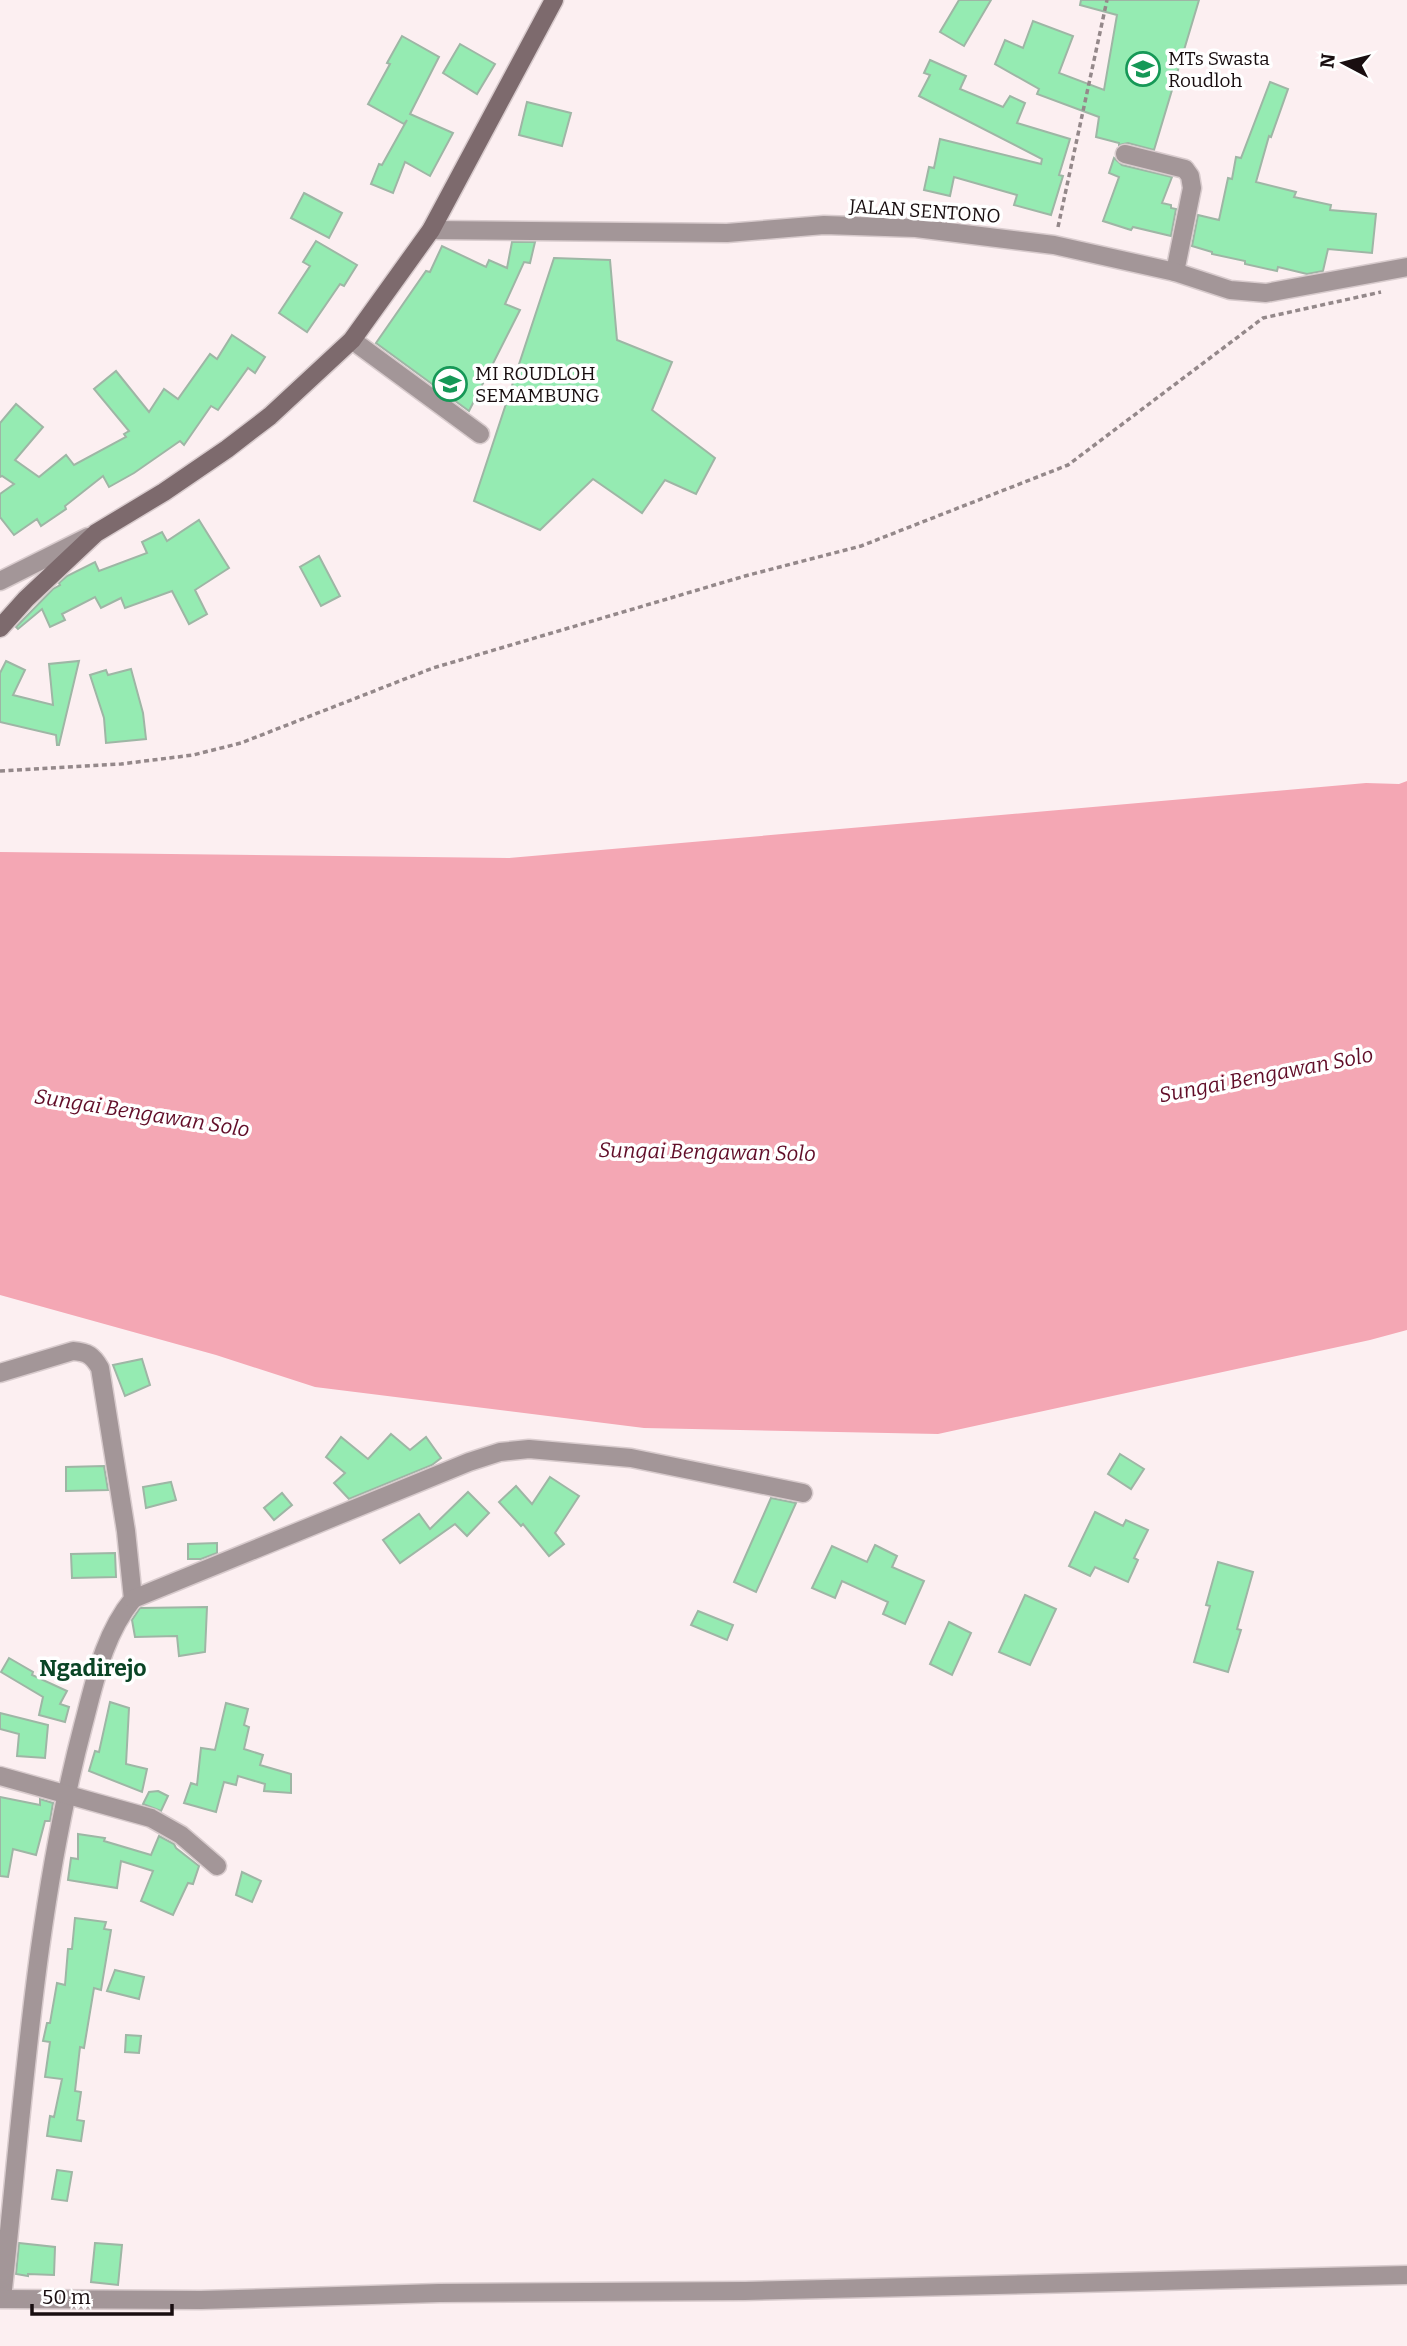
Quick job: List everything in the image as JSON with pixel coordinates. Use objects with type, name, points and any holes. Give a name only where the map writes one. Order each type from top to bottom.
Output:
[{"type":"street","points":[[0,581],[96,533],[164,492],[227,449],[270,416],[352,340],[431,230],[554,0]]},
{"type":"street","points":[[1125,154],[1185,169],[1190,176],[1192,188],[1175,272]]},
{"type":"street","name":"JALAN SENTONO","points":[[431,230],[727,233],[824,225],[916,228],[1054,245],[1175,272],[1230,290],[1266,293],[1407,267]]},
{"type":"street","points":[[352,340],[480,434]]},
{"type":"street","points":[[0,628],[26,599],[96,533]]},
{"type":"street","points":[[0,1373],[74,1351],[93,1357],[100,1368],[126,1531],[133,1599]]},
{"type":"street","points":[[803,1493],[631,1458],[529,1449],[500,1452],[469,1462],[133,1599],[119,1616],[102,1655],[66,1793],[37,1978],[1,2298],[201,2300],[439,2293],[745,2291],[1407,2275]]},
{"type":"street","points":[[0,1776],[151,1818],[181,1835],[217,1866]]},
{"type":"path","points":[[1054,245],[1107,0]]},
{"type":"path","points":[[0,771],[121,765],[193,755],[241,743],[433,668],[746,576],[861,546],[1068,465],[1263,318],[1381,292]]},
{"type":"water","name":"Sungai Bengawan Solo","points":[[1407,781],[1407,1330],[938,1434],[644,1428],[315,1387],[216,1355],[0,1295],[0,852],[509,858],[1366,783],[1399,784]]},
{"type":"building","points":[[959,0],[991,0],[964,46],[940,32]]},
{"type":"building","name":"MTs Swasta Roudloh","points":[[1081,0],[1199,0],[1154,150],[1128,143],[1119,145],[1096,137],[1099,117],[1037,94],[1039,89],[995,64],[1005,40],[1023,48],[1033,21],[1073,36],[1059,73],[1104,90],[1117,15],[1080,5]]},
{"type":"building","points":[[402,36],[439,57],[410,114],[453,133],[430,176],[405,162],[393,193],[371,184],[379,164],[382,165],[407,120],[404,124],[368,104]]},
{"type":"building","points":[[460,44],[495,64],[477,94],[443,73]]},
{"type":"building","points":[[930,60],[966,76],[960,89],[1003,107],[1010,96],[1025,103],[1017,123],[1070,139],[1059,175],[1063,176],[1051,215],[1014,205],[1017,195],[954,177],[950,196],[924,190],[929,167],[934,168],[940,139],[1041,164],[1042,159],[919,96],[930,75],[924,73]]},
{"type":"building","points":[[1270,82],[1288,89],[1271,137],[1269,136],[1256,182],[1296,192],[1294,197],[1331,205],[1330,210],[1376,214],[1372,253],[1328,249],[1323,271],[1307,274],[1278,267],[1277,271],[1245,264],[1245,261],[1212,254],[1192,246],[1198,215],[1219,220],[1228,178],[1232,179],[1236,157],[1241,158]]},
{"type":"building","points":[[527,102],[571,113],[562,146],[519,135]]},
{"type":"building","points":[[1114,158],[1122,165],[1172,177],[1162,203],[1176,209],[1171,236],[1133,227],[1131,230],[1103,221],[1119,177],[1109,173]]},
{"type":"building","points":[[304,193],[342,213],[329,238],[291,218]]},
{"type":"building","points":[[316,241],[357,265],[344,286],[340,284],[307,332],[279,313],[310,266],[303,262]]},
{"type":"building","name":"MI ROUDLOH SEMAMBUNG","points":[[512,242],[535,242],[530,263],[524,262],[505,304],[520,310],[469,411],[376,343],[426,271],[430,272],[442,246],[486,267],[489,260],[507,268]]},
{"type":"building","points":[[554,258],[610,260],[617,340],[672,362],[652,410],[715,458],[696,494],[665,480],[642,513],[593,479],[540,530],[474,501]]},
{"type":"building","points":[[232,335],[265,357],[255,373],[248,368],[218,410],[211,406],[184,445],[180,441],[109,487],[103,476],[65,506],[66,509],[41,526],[37,519],[14,535],[0,517],[0,494],[14,484],[0,477],[0,423],[16,404],[43,427],[15,460],[39,477],[66,455],[74,465],[126,437],[124,434],[129,431],[94,389],[116,371],[149,412],[164,389],[178,399],[210,354],[217,359]]},
{"type":"building","points":[[199,520],[229,568],[195,590],[207,614],[189,624],[172,591],[125,608],[121,598],[101,608],[95,597],[62,614],[65,620],[50,627],[42,609],[18,629],[16,627],[67,576],[95,562],[99,571],[147,553],[142,542],[162,532],[167,541]]},
{"type":"building","points":[[319,556],[340,596],[321,606],[300,567]]},
{"type":"building","points":[[6,661],[25,670],[13,695],[53,705],[49,664],[79,661],[59,745],[56,735],[0,722],[0,673]]},
{"type":"building","points":[[131,669],[143,713],[146,739],[106,743],[104,718],[90,675],[106,670],[108,675]]},
{"type":"building","points":[[142,1359],[150,1385],[125,1396],[113,1365]]},
{"type":"building","points":[[391,1434],[410,1450],[426,1437],[441,1458],[432,1465],[349,1499],[334,1483],[345,1473],[326,1457],[341,1437],[368,1459]]},
{"type":"building","points":[[1120,1454],[1144,1469],[1131,1489],[1108,1474]]},
{"type":"building","points":[[104,1466],[108,1490],[66,1491],[66,1467]]},
{"type":"building","points":[[550,1477],[579,1496],[555,1533],[564,1544],[549,1556],[523,1524],[521,1526],[499,1502],[516,1486],[532,1504]]},
{"type":"building","points":[[171,1482],[176,1500],[146,1508],[143,1487]]},
{"type":"building","points":[[468,1492],[489,1513],[467,1536],[455,1524],[400,1563],[383,1540],[419,1514],[430,1529]]},
{"type":"building","points":[[282,1493],[292,1505],[274,1520],[264,1508]]},
{"type":"building","points":[[771,1498],[796,1503],[756,1592],[734,1582]]},
{"type":"building","points":[[1095,1512],[1123,1526],[1126,1520],[1148,1530],[1134,1558],[1138,1560],[1128,1582],[1095,1567],[1090,1576],[1069,1566]]},
{"type":"building","points":[[217,1543],[217,1553],[201,1559],[188,1559],[188,1544]]},
{"type":"building","points":[[875,1545],[897,1556],[892,1567],[924,1581],[905,1624],[883,1614],[888,1602],[842,1581],[835,1598],[812,1588],[832,1546],[867,1562]]},
{"type":"building","points":[[115,1553],[116,1577],[72,1578],[71,1554]]},
{"type":"building","points":[[1218,1562],[1253,1572],[1237,1629],[1241,1630],[1228,1672],[1194,1662],[1210,1606],[1206,1605]]},
{"type":"building","points":[[1025,1595],[1056,1609],[1030,1665],[999,1652]]},
{"type":"building","points":[[207,1607],[205,1652],[179,1656],[177,1636],[135,1637],[132,1620],[140,1608]]},
{"type":"building","points":[[698,1611],[733,1625],[727,1640],[691,1625]]},
{"type":"building","points":[[949,1622],[971,1633],[952,1675],[930,1664]]},
{"type":"building","points":[[9,1658],[33,1672],[32,1675],[67,1691],[60,1704],[69,1707],[65,1722],[39,1715],[43,1697],[1,1672]]},
{"type":"building","points":[[110,1702],[129,1708],[126,1764],[147,1769],[142,1792],[89,1771],[95,1751],[99,1752]]},
{"type":"building","points":[[226,1703],[248,1709],[244,1725],[249,1727],[244,1749],[263,1755],[260,1765],[291,1774],[291,1793],[264,1791],[265,1784],[238,1776],[236,1785],[224,1782],[216,1812],[184,1803],[191,1783],[197,1785],[201,1748],[215,1750]]},
{"type":"building","points":[[0,1713],[48,1725],[45,1758],[17,1756],[19,1734],[0,1729]]},
{"type":"building","points":[[158,1791],[168,1796],[161,1811],[143,1804],[149,1792]]},
{"type":"building","points":[[0,1797],[40,1805],[40,1799],[53,1803],[50,1821],[45,1821],[36,1855],[13,1849],[8,1877],[0,1876]]},
{"type":"building","points":[[78,1834],[105,1838],[104,1841],[151,1855],[159,1836],[174,1844],[199,1866],[193,1884],[188,1883],[173,1915],[141,1901],[153,1871],[121,1861],[117,1888],[68,1880],[71,1858],[78,1859]]},
{"type":"building","points":[[242,1872],[261,1881],[252,1902],[236,1895]]},
{"type":"building","points":[[75,1918],[106,1922],[104,1929],[111,1930],[101,1990],[94,1988],[84,2048],[80,2047],[75,2091],[81,2092],[77,2120],[84,2121],[81,2141],[47,2136],[50,2116],[54,2117],[62,2079],[45,2077],[50,2042],[43,2041],[47,2023],[50,2023],[57,1983],[65,1985],[68,1949],[72,1949]]},
{"type":"building","points":[[115,1970],[144,1977],[139,1999],[107,1991]]},
{"type":"building","points":[[126,2035],[141,2036],[139,2053],[125,2052]]},
{"type":"building","points":[[57,2170],[72,2172],[67,2201],[52,2199]]},
{"type":"building","points":[[19,2243],[55,2247],[54,2275],[16,2274]]},
{"type":"building","points":[[95,2243],[122,2245],[118,2285],[91,2282]]},
{"type":"place","name":"MTs Swasta Roudloh","points":[[1143,69]]},
{"type":"place","name":"MI ROUDLOH SEMAMBUNG","points":[[450,384]]},
{"type":"district","name":"Ngadirejo","points":[[93,1668]]}]
